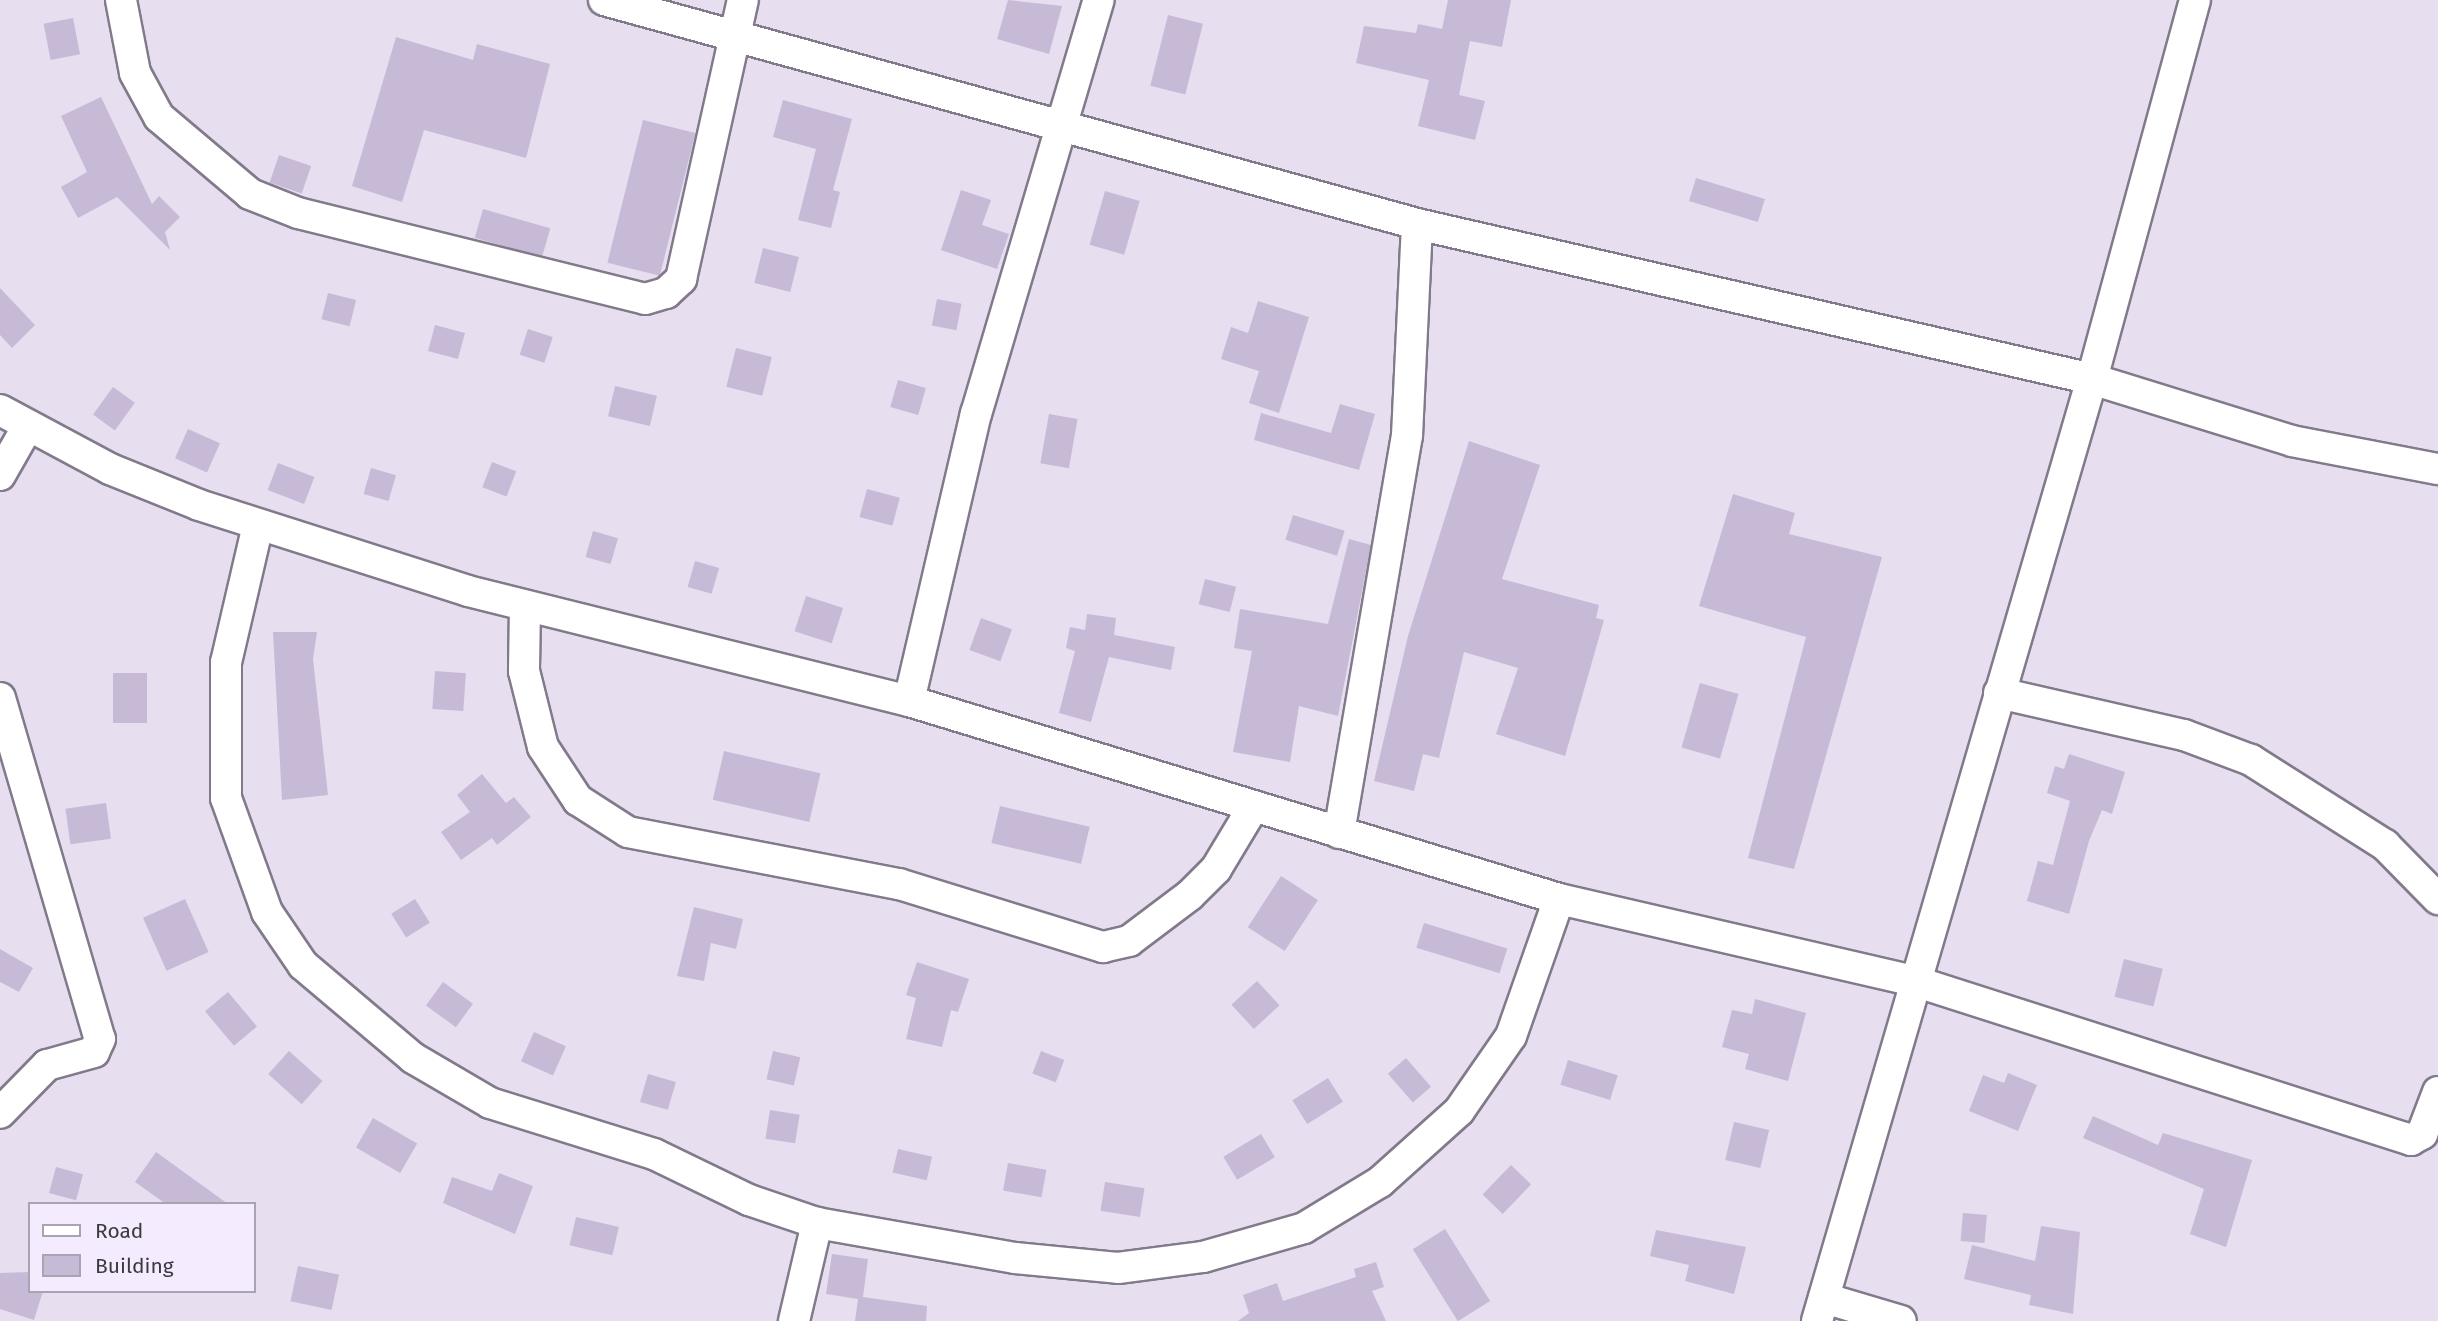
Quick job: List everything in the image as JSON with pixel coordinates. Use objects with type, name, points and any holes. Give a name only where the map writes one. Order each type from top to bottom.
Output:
[{"type":"street","points":[[121,0],[135,73],[159,117],[250,194],[298,213],[645,299],[666,293],[681,279],[743,0]]},
{"type":"street","points":[[604,0],[1061,129],[1417,225],[2092,379],[2292,441],[2438,469]]},
{"type":"street","points":[[909,701],[976,414],[1099,0]]},
{"type":"street","points":[[1901,1321],[1820,1309],[2092,379],[2195,0]]},
{"type":"street","points":[[1339,833],[1407,436],[1417,225]]},
{"type":"street","points":[[0,410],[110,468],[258,525],[525,606],[909,701],[1252,809],[1559,899],[1914,981],[2411,1140],[2422,1134],[2438,1092]]},
{"type":"street","points":[[0,475],[28,426]]},
{"type":"street","points":[[258,525],[226,662],[226,798],[267,912],[303,965],[413,1058],[490,1103],[654,1154],[817,1223],[1014,1258],[1118,1268],[1203,1257],[1304,1227],[1380,1182],[1459,1111],[1511,1036],[1559,899]]},
{"type":"street","points":[[525,606],[524,671],[543,747],[578,800],[628,832],[899,884],[1103,947],[1129,941],[1190,895],[1216,869],[1252,809]]},
{"type":"street","points":[[1999,692],[2184,735],[2251,760],[2385,845],[2438,899]]},
{"type":"street","points":[[0,698],[100,1039],[93,1052],[47,1065],[0,1113]]},
{"type":"street","points":[[794,1321],[817,1223]]},
{"type":"building","points":[[1008,0],[1062,6],[1049,54],[997,39]]},
{"type":"building","points":[[1448,0],[1511,0],[1502,47],[1470,41],[1459,95],[1485,101],[1475,140],[1418,126],[1429,80],[1356,63],[1364,26],[1416,33],[1418,24],[1442,29]]},
{"type":"building","points":[[1168,15],[1203,24],[1185,95],[1150,86]]},
{"type":"building","points":[[73,18],[80,54],[51,60],[44,24]]},
{"type":"building","points":[[396,37],[473,60],[477,44],[550,64],[526,158],[424,130],[402,202],[352,186]]},
{"type":"building","points":[[101,97],[152,204],[159,196],[180,217],[165,232],[170,250],[117,197],[78,218],[61,187],[87,172],[61,116]]},
{"type":"building","points":[[783,100],[852,119],[833,190],[840,192],[831,228],[798,220],[816,149],[773,137]]},
{"type":"building","points":[[643,120],[695,133],[660,276],[607,263]]},
{"type":"building","points":[[279,155],[311,166],[302,193],[270,182]]},
{"type":"building","points":[[1696,178],[1765,199],[1758,222],[1689,201]]},
{"type":"building","points":[[961,190],[991,200],[982,225],[1009,234],[997,269],[941,250]]},
{"type":"building","points":[[1105,191],[1140,201],[1124,255],[1090,245]]},
{"type":"building","points":[[483,209],[550,228],[542,257],[475,238]]},
{"type":"building","points":[[763,248],[799,257],[790,292],[754,283]]},
{"type":"building","points":[[0,288],[35,325],[12,348],[0,335]]},
{"type":"building","points":[[328,293],[356,300],[350,326],[321,319]]},
{"type":"building","points":[[937,299],[962,304],[956,330],[932,326]]},
{"type":"building","points":[[1258,301],[1309,317],[1279,413],[1249,403],[1259,371],[1221,359],[1231,327],[1248,333]]},
{"type":"building","points":[[435,325],[465,333],[458,359],[428,351]]},
{"type":"building","points":[[528,329],[553,337],[544,363],[520,355]]},
{"type":"building","points":[[736,348],[772,357],[762,396],[726,387]]},
{"type":"building","points":[[898,380],[926,388],[918,415],[890,407]]},
{"type":"building","points":[[615,386],[657,396],[650,426],[608,416]]},
{"type":"building","points":[[113,387],[135,403],[115,430],[93,415]]},
{"type":"building","points":[[1340,404],[1375,414],[1359,470],[1254,440],[1261,413],[1331,433]]},
{"type":"building","points":[[1049,414],[1078,419],[1069,468],[1040,463]]},
{"type":"building","points":[[188,429],[220,443],[207,472],[175,458]]},
{"type":"building","points":[[1469,441],[1540,465],[1502,579],[1599,605],[1596,618],[1604,620],[1565,756],[1496,734],[1518,668],[1464,652],[1439,758],[1423,754],[1414,791],[1374,781],[1408,636]]},
{"type":"building","points":[[492,462],[516,471],[507,497],[482,487]]},
{"type":"building","points":[[278,463],[314,477],[304,504],[268,490]]},
{"type":"building","points":[[371,468],[396,475],[389,501],[364,494]]},
{"type":"building","points":[[867,489],[900,498],[892,526],[859,517]]},
{"type":"building","points":[[1733,494],[1795,513],[1789,534],[1882,557],[1794,869],[1748,858],[1806,637],[1699,606]]},
{"type":"building","points":[[1293,515],[1345,531],[1337,556],[1285,540]]},
{"type":"building","points":[[593,531],[618,538],[611,564],[586,557]]},
{"type":"building","points":[[1349,539],[1371,545],[1338,716],[1299,706],[1290,762],[1233,752],[1252,651],[1234,648],[1240,609],[1328,624]]},
{"type":"building","points":[[695,561],[719,568],[712,594],[688,587]]},
{"type":"building","points":[[1205,579],[1236,587],[1230,612],[1199,604]]},
{"type":"building","points":[[806,596],[843,608],[832,643],[795,631]]},
{"type":"building","points":[[1087,614],[1116,618],[1114,635],[1175,647],[1171,670],[1109,657],[1091,722],[1059,713],[1075,651],[1066,648],[1070,627],[1085,630]]},
{"type":"building","points":[[981,618],[1012,629],[1000,661],[969,650]]},
{"type":"building","points":[[273,632],[317,632],[313,659],[328,795],[282,800]]},
{"type":"building","points":[[435,671],[466,673],[463,711],[432,709]]},
{"type":"building","points":[[113,673],[147,673],[147,723],[113,723]]},
{"type":"building","points":[[1700,683],[1738,694],[1720,758],[1682,747]]},
{"type":"building","points":[[724,751],[820,773],[809,822],[713,800]]},
{"type":"building","points":[[2069,754],[2125,772],[2112,814],[2102,810],[2089,841],[2069,914],[2027,901],[2038,861],[2053,865],[2070,801],[2047,793],[2055,766],[2064,769]]},
{"type":"building","points":[[482,774],[506,803],[514,797],[531,817],[497,845],[492,838],[461,860],[441,832],[470,812],[457,795]]},
{"type":"building","points":[[106,803],[111,839],[70,844],[65,809]]},
{"type":"building","points":[[1000,806],[1090,827],[1081,864],[991,843]]},
{"type":"building","points":[[1281,876],[1318,900],[1285,951],[1248,927]]},
{"type":"building","points":[[185,899],[209,952],[167,971],[143,918]]},
{"type":"building","points":[[415,899],[430,923],[406,938],[391,914]]},
{"type":"building","points":[[694,907],[743,919],[736,949],[711,943],[704,981],[677,976]]},
{"type":"building","points":[[1424,923],[1507,948],[1500,973],[1416,948]]},
{"type":"building","points":[[0,949],[33,968],[19,992],[0,982]]},
{"type":"building","points":[[2124,959],[2163,969],[2153,1007],[2115,997]]},
{"type":"building","points":[[917,962],[969,979],[958,1012],[951,1010],[942,1047],[906,1039],[916,998],[906,995]]},
{"type":"building","points":[[1257,981],[1280,1005],[1254,1029],[1231,1005]]},
{"type":"building","points":[[443,982],[473,1004],[456,1027],[426,1005]]},
{"type":"building","points":[[228,992],[257,1026],[234,1046],[205,1011]]},
{"type":"building","points":[[1755,999],[1806,1013],[1788,1081],[1745,1069],[1749,1054],[1722,1047],[1732,1010],[1752,1014]]},
{"type":"building","points":[[534,1032],[566,1046],[553,1075],[521,1061]]},
{"type":"building","points":[[289,1051],[322,1081],[302,1104],[268,1074]]},
{"type":"building","points":[[773,1051],[800,1057],[794,1086],[766,1079]]},
{"type":"building","points":[[1041,1051],[1064,1060],[1056,1082],[1032,1073]]},
{"type":"building","points":[[1406,1058],[1431,1087],[1413,1102],[1388,1074]]},
{"type":"building","points":[[1568,1060],[1618,1075],[1610,1100],[1560,1085]]},
{"type":"building","points":[[2008,1073],[2037,1085],[2018,1131],[1969,1111],[1983,1075],[2004,1083]]},
{"type":"building","points":[[648,1074],[676,1082],[668,1110],[640,1102]]},
{"type":"building","points":[[1328,1078],[1343,1102],[1307,1124],[1292,1100]]},
{"type":"building","points":[[770,1110],[800,1115],[795,1143],[765,1139]]},
{"type":"building","points":[[2093,1116],[2158,1145],[2163,1133],[2252,1160],[2226,1247],[2190,1234],[2204,1189],[2083,1138]]},
{"type":"building","points":[[373,1118],[417,1144],[400,1173],[356,1147]]},
{"type":"building","points":[[1734,1122],[1769,1130],[1760,1168],[1725,1160]]},
{"type":"building","points":[[1261,1134],[1275,1157],[1237,1180],[1223,1157]]},
{"type":"building","points":[[898,1149],[932,1157],[927,1180],[893,1172]]},
{"type":"building","points":[[156,1152],[225,1202],[163,1202],[135,1182]]},
{"type":"building","points":[[1008,1163],[1046,1170],[1042,1197],[1003,1191]]},
{"type":"building","points":[[1511,1165],[1531,1184],[1503,1214],[1483,1194]]},
{"type":"building","points":[[56,1167],[83,1174],[76,1200],[49,1193]]},
{"type":"building","points":[[499,1173],[533,1186],[515,1234],[443,1203],[452,1177],[492,1191]]},
{"type":"building","points":[[1105,1182],[1145,1188],[1140,1217],[1100,1211]]},
{"type":"building","points":[[1963,1213],[1987,1215],[1984,1243],[1961,1241]]},
{"type":"building","points":[[576,1217],[619,1227],[612,1255],[569,1245]]},
{"type":"building","points":[[2041,1226],[2080,1232],[2073,1314],[2029,1305],[2031,1295],[1964,1279],[1972,1245],[2035,1261]]},
{"type":"building","points":[[1445,1229],[1490,1301],[1458,1321],[1413,1249]]},
{"type":"building","points":[[1656,1230],[1746,1247],[1734,1294],[1685,1281],[1689,1265],[1650,1256]]},
{"type":"building","points":[[832,1254],[868,1259],[863,1297],[927,1306],[926,1321],[855,1321],[858,1299],[826,1294]]},
{"type":"building","points":[[1376,1262],[1384,1287],[1372,1291],[1386,1321],[1238,1321],[1249,1313],[1243,1295],[1277,1283],[1283,1301],[1356,1277],[1354,1269]]},
{"type":"building","points":[[298,1266],[339,1275],[332,1310],[291,1301]]},
{"type":"building","points":[[28,1272],[28,1293],[42,1293],[34,1320],[0,1309],[0,1273]]}]
